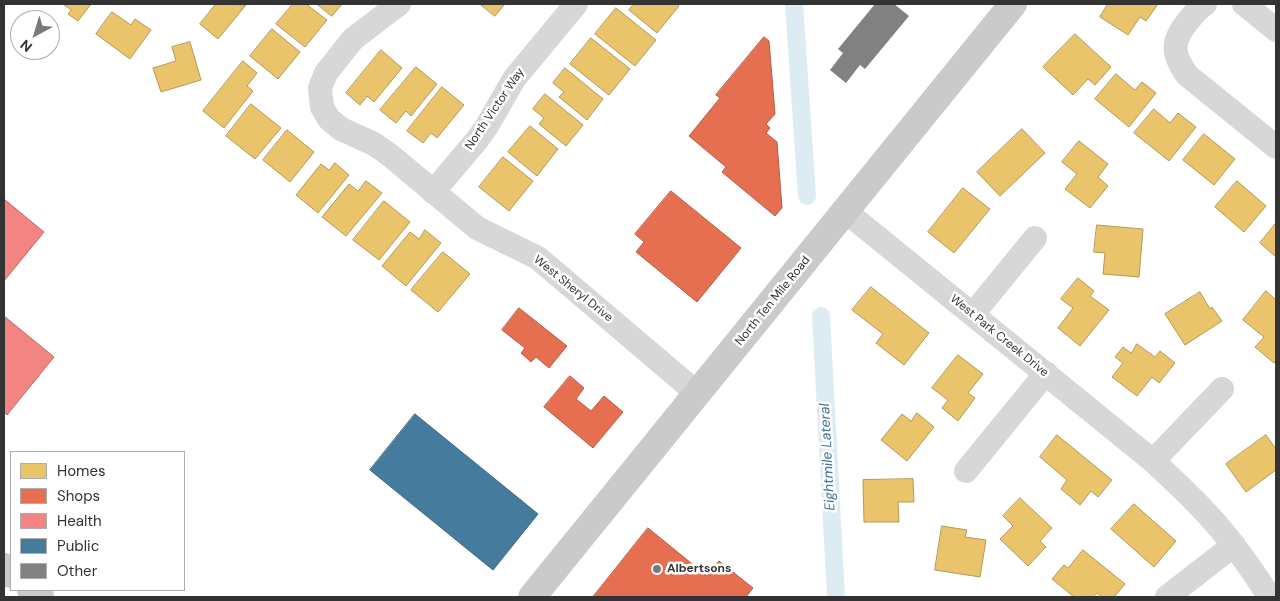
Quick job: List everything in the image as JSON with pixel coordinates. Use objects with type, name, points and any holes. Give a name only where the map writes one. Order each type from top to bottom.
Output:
[{"type":"main road","name":"North Ten Mile Road","points":[[532,597],[1013,4]]},
{"type":"street","name":"West Sheryl Drive","points":[[399,4],[353,39],[326,73],[320,88],[322,107],[329,119],[341,129],[374,144],[391,156],[476,228],[538,258],[698,394]]},
{"type":"street","name":"North Victor Way","points":[[433,192],[482,133],[514,79],[576,4]]},
{"type":"street","points":[[1205,4],[1199,7],[1179,32],[1175,44],[1180,64],[1187,75],[1276,147]]},
{"type":"street","points":[[1244,4],[1276,30]]},
{"type":"street","name":"West Park Creek Drive","points":[[845,211],[1154,461],[1192,497],[1234,545],[1270,597]]},
{"type":"street","points":[[973,314],[1035,238]]},
{"type":"street","points":[[966,471],[1046,373]]},
{"type":"street","points":[[1154,461],[1222,389]]},
{"type":"street","points":[[1167,597],[1234,545]]},
{"type":"building: Homes","points":[[63,4],[91,4],[78,21],[68,14],[71,10]]},
{"type":"building: Homes","points":[[216,4],[246,5],[218,39],[200,24]]},
{"type":"building: Homes","points":[[293,4],[306,4],[327,20],[305,47],[276,24]]},
{"type":"building: Homes","points":[[317,4],[342,4],[332,16]]},
{"type":"building: Homes","points":[[480,4],[505,4],[495,16]]},
{"type":"building: Homes","points":[[634,4],[677,4],[679,6],[657,33],[629,10]]},
{"type":"building: Homes","points":[[1108,4],[1158,4],[1146,21],[1140,17],[1128,35],[1100,17]]},
{"type":"building: Homes","points":[[616,8],[656,40],[635,66],[595,34]]},
{"type":"building: Homes","points":[[112,12],[131,25],[135,19],[151,30],[130,59],[96,34]]},
{"type":"building: Homes","points":[[272,29],[300,52],[278,79],[250,56]]},
{"type":"building: Homes","points":[[1075,34],[1111,67],[1095,85],[1088,79],[1073,95],[1043,67]]},
{"type":"building: Homes","points":[[591,38],[630,69],[609,95],[570,64]]},
{"type":"building: Homes","points":[[190,42],[201,80],[161,92],[153,68],[176,61],[172,47]]},
{"type":"building: Homes","points":[[381,50],[402,68],[374,102],[367,96],[360,105],[346,93]]},
{"type":"building: Homes","points":[[243,61],[257,73],[247,86],[253,91],[224,128],[203,111]]},
{"type":"building: Homes","points":[[416,67],[437,84],[411,116],[406,111],[396,123],[380,110]]},
{"type":"building: Homes","points":[[565,68],[603,99],[587,120],[559,97],[564,92],[553,83]]},
{"type":"building: Homes","points":[[1116,74],[1135,90],[1142,82],[1156,93],[1129,127],[1095,99]]},
{"type":"building: Homes","points":[[442,87],[464,105],[437,138],[431,133],[423,143],[407,131]]},
{"type":"building: Homes","points":[[545,94],[583,125],[566,146],[539,124],[544,118],[533,109]]},
{"type":"building: Homes","points":[[251,104],[281,128],[255,159],[226,136]]},
{"type":"building: Homes","points":[[1154,109],[1170,123],[1178,113],[1196,127],[1169,161],[1134,133]]},
{"type":"building: Homes","points":[[530,126],[558,149],[537,176],[508,152]]},
{"type":"building: Homes","points":[[1022,129],[1045,153],[1000,196],[977,172]]},
{"type":"building: Homes","points":[[287,130],[314,152],[290,182],[263,160]]},
{"type":"building: Homes","points":[[1204,134],[1235,159],[1214,185],[1183,160]]},
{"type":"building: Homes","points":[[1079,141],[1108,164],[1098,177],[1108,186],[1090,208],[1065,189],[1077,174],[1062,162]]},
{"type":"building: Homes","points":[[503,157],[533,181],[509,211],[479,187]]},
{"type":"building: Homes","points":[[335,163],[349,175],[318,213],[296,195],[321,164],[329,170]]},
{"type":"building: Homes","points":[[366,181],[382,193],[346,236],[322,217],[349,184],[358,191]]},
{"type":"building: Homes","points":[[1237,181],[1266,206],[1244,232],[1215,207]]},
{"type":"building: Homes","points":[[963,188],[990,209],[954,253],[928,232]]},
{"type":"building: Homes","points":[[384,201],[410,222],[379,260],[353,240]]},
{"type":"building: Homes","points":[[1276,223],[1276,257],[1260,243]]},
{"type":"building: Homes","points":[[1097,225],[1143,229],[1139,277],[1103,274],[1105,253],[1094,252]]},
{"type":"building: Homes","points":[[425,230],[441,243],[406,286],[382,266],[410,232],[419,239]]},
{"type":"building: Homes","points":[[443,252],[470,274],[438,312],[411,290]]},
{"type":"building: Homes","points":[[1078,278],[1094,291],[1090,296],[1109,310],[1080,346],[1058,328],[1073,308],[1061,299]]},
{"type":"building: Homes","points":[[871,287],[929,333],[904,365],[876,343],[883,334],[852,310]]},
{"type":"building: Homes","points":[[1266,291],[1276,300],[1276,360],[1274,363],[1255,347],[1264,337],[1243,320]]},
{"type":"building: Homes","points":[[1200,292],[1210,309],[1212,307],[1222,321],[1185,345],[1165,314]]},
{"type":"building: Homes","points":[[1137,344],[1155,357],[1160,351],[1175,363],[1159,383],[1152,377],[1137,396],[1112,377],[1123,363],[1115,357],[1123,347],[1131,353]]},
{"type":"building: Homes","points":[[958,355],[983,374],[968,393],[975,398],[958,421],[942,408],[948,400],[932,388]]},
{"type":"building: Homes","points":[[917,413],[934,427],[907,461],[881,440],[902,414],[911,421]]},
{"type":"building: Homes","points":[[1057,435],[1112,480],[1098,497],[1091,491],[1080,505],[1061,489],[1067,480],[1040,457]]},
{"type":"building: Homes","points":[[1266,435],[1276,449],[1276,470],[1246,492],[1226,464]]},
{"type":"building: Homes","points":[[913,479],[914,502],[898,502],[899,522],[864,522],[863,480]]},
{"type":"building: Homes","points":[[1020,498],[1052,528],[1040,541],[1046,547],[1028,566],[1000,539],[1013,526],[1003,516]]},
{"type":"building: Homes","points":[[1134,504],[1176,541],[1154,567],[1111,529]]},
{"type":"building: Homes","points":[[942,526],[967,530],[965,537],[986,540],[980,577],[935,570]]},
{"type":"building: Homes","points":[[1083,550],[1125,584],[1114,597],[1102,597],[1097,593],[1093,597],[1074,597],[1052,579],[1064,565],[1068,568]]},
{"type":"building: Shops","points":[[764,37],[769,41],[775,114],[766,124],[770,128],[766,133],[777,142],[782,208],[775,216],[722,172],[726,167],[689,136],[720,98],[716,95]]},
{"type":"building: Shops","points":[[671,191],[741,248],[697,302],[636,252],[644,242],[635,234]]},
{"type":"building: Shops","points":[[519,308],[567,346],[549,368],[536,357],[531,362],[521,353],[525,348],[502,330]]},
{"type":"building: Shops","points":[[570,376],[584,388],[576,399],[591,411],[604,396],[623,412],[593,448],[544,407]]},
{"type":"building: Shops","name":"Albertsons","points":[[648,528],[707,576],[719,561],[753,588],[746,597],[593,597]]},
{"type":"building: Health","points":[[4,199],[44,232],[4,281]]},
{"type":"building: Health","points":[[4,316],[54,357],[7,415],[4,412]]},
{"type":"building: Public","points":[[415,414],[538,514],[493,570],[370,470]]},
{"type":"building: Other","points":[[875,4],[894,4],[909,16],[865,69],[860,65],[846,83],[830,70],[843,53],[838,49]]},
{"type":"waterway","name":"Eightmile Lateral","points":[[794,4],[807,196]]},
{"type":"waterway","name":"Eightmile Lateral","points":[[821,316],[836,597]]},
{"type":"place","name":"Albertsons","points":[[657,569]]}]
